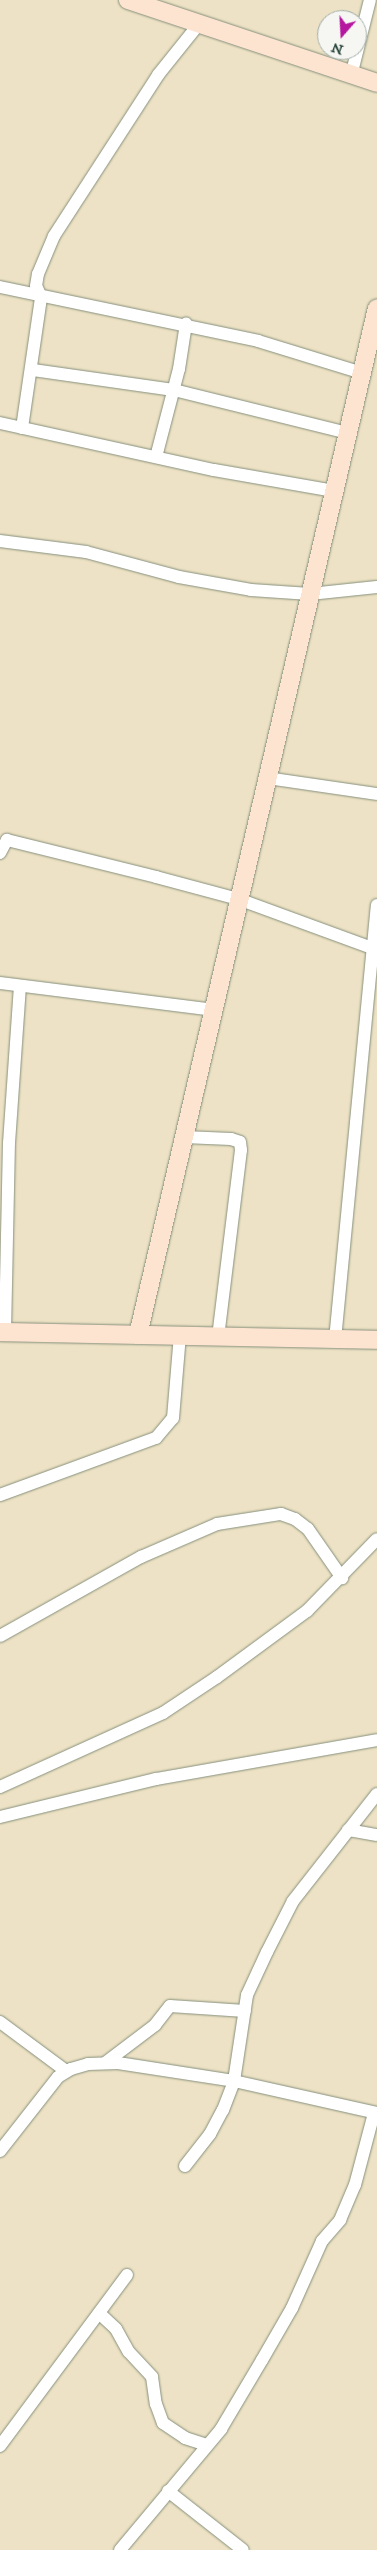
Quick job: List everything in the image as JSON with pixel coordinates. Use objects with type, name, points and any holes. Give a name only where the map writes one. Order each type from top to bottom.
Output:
[{"type":"street","points":[[351,76],[370,0]]},
{"type":"street","points":[[137,1],[351,76],[377,82]]},
{"type":"street","points":[[22,428],[33,370],[41,297],[36,286],[38,274],[54,236],[158,75],[199,24]]},
{"type":"street","points":[[0,287],[41,297],[186,324],[258,341],[362,373]]},
{"type":"street","points":[[138,1335],[377,308]]},
{"type":"street","points":[[156,457],[174,390],[186,324]]},
{"type":"street","points":[[33,370],[174,390],[348,433]]},
{"type":"street","points":[[0,423],[156,457],[334,491]]},
{"type":"street","points":[[0,542],[86,552],[179,577],[251,590],[310,594],[377,588]]},
{"type":"street","points":[[267,778],[377,794]]},
{"type":"street","points":[[0,853],[3,839],[238,899],[374,949]]},
{"type":"street","points":[[335,1340],[349,1221],[377,906]]},
{"type":"street","points":[[0,983],[214,1010]]},
{"type":"street","points":[[20,986],[9,1143],[3,1332],[377,1340]]},
{"type":"street","points":[[184,1137],[231,1139],[240,1142],[241,1150],[218,1337]]},
{"type":"street","points":[[0,1494],[156,1438],[173,1418],[180,1335]]},
{"type":"street","points":[[0,1636],[141,1557],[217,1524],[282,1514],[295,1519],[308,1529],[342,1578]]},
{"type":"street","points":[[0,1787],[162,1712],[217,1677],[307,1611],[342,1578],[377,1539]]},
{"type":"street","points":[[0,1817],[156,1779],[377,1740]]},
{"type":"street","points":[[185,2166],[210,2134],[234,2081],[247,1994],[293,1901],[377,1794]]},
{"type":"street","points":[[348,1830],[377,1835]]},
{"type":"street","points":[[105,2063],[155,2025],[170,2006],[244,2011]]},
{"type":"street","points":[[0,2022],[66,2071]]},
{"type":"street","points":[[0,2151],[66,2071],[88,2064],[105,2063],[234,2081],[375,2113],[354,2185],[340,2220],[318,2249],[292,2308],[262,2360],[221,2429],[120,2550]]},
{"type":"street","points":[[0,2446],[127,2275]]},
{"type":"street","points":[[99,2313],[116,2330],[129,2352],[152,2377],[156,2404],[164,2423],[186,2438],[206,2445]]},
{"type":"street","points":[[168,2491],[243,2550]]}]
